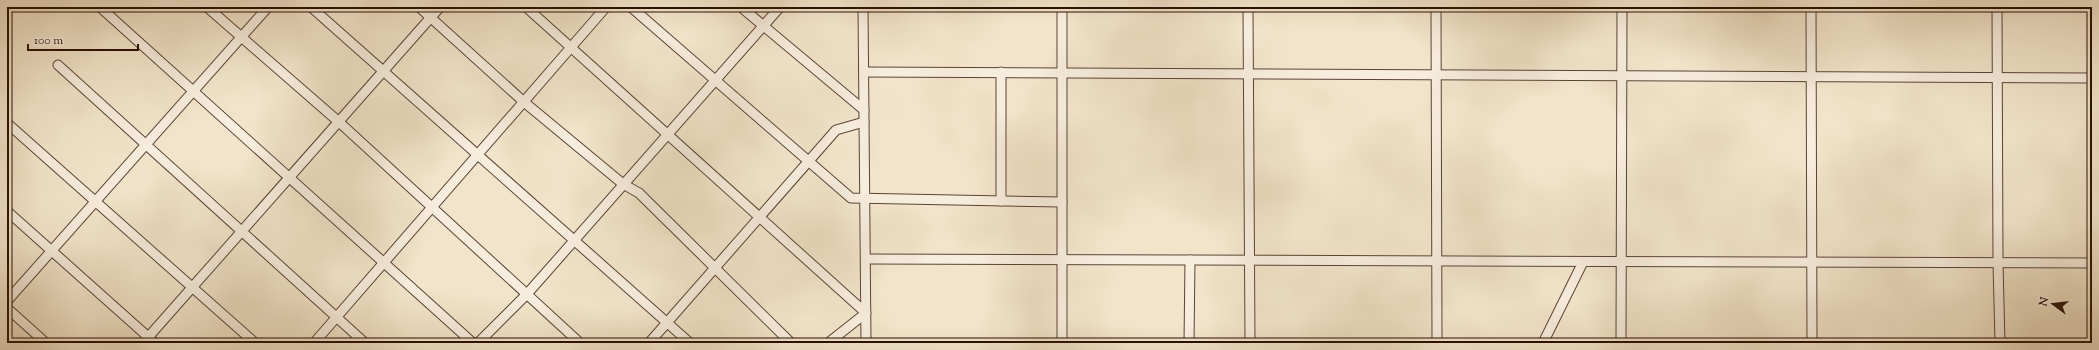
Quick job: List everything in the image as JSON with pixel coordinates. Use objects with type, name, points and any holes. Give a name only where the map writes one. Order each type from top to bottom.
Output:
[{"type":"street","points":[[207,7],[339,122],[431,208],[580,343]]},
{"type":"street","points":[[7,301],[268,7]]},
{"type":"street","points":[[311,7],[690,343]]},
{"type":"street","points":[[419,7],[524,102],[623,184],[639,194],[791,343]]},
{"type":"street","points":[[7,211],[148,341],[192,287],[440,7]]},
{"type":"street","points":[[526,7],[866,313]]},
{"type":"street","points":[[314,343],[606,7]]},
{"type":"street","points":[[631,7],[714,81],[851,198],[865,200],[1062,202]]},
{"type":"street","points":[[741,7],[864,110]]},
{"type":"street","points":[[478,343],[527,294],[780,7]]},
{"type":"street","points":[[863,7],[866,343]]},
{"type":"street","points":[[1062,7],[1062,343]]},
{"type":"street","points":[[1248,7],[1250,343]]},
{"type":"street","points":[[1436,7],[1438,261],[1437,343]]},
{"type":"street","points":[[1621,343],[1620,262],[1622,7]]},
{"type":"street","points":[[1811,7],[1812,343]]},
{"type":"street","points":[[1997,7],[1998,263],[2000,343]]},
{"type":"street","points":[[101,8],[473,343]]},
{"type":"street","points":[[58,65],[243,230],[365,343]]},
{"type":"street","points":[[864,72],[2092,78]]},
{"type":"street","points":[[1001,72],[1001,201]]},
{"type":"street","points":[[649,343],[836,130],[864,122]]},
{"type":"street","points":[[7,123],[255,343]]},
{"type":"street","points":[[866,259],[2092,263]]},
{"type":"street","points":[[1189,343],[1190,260]]},
{"type":"street","points":[[1543,343],[1583,262]]},
{"type":"street","points":[[7,308],[46,343]]},
{"type":"street","points":[[828,343],[866,313]]}]
